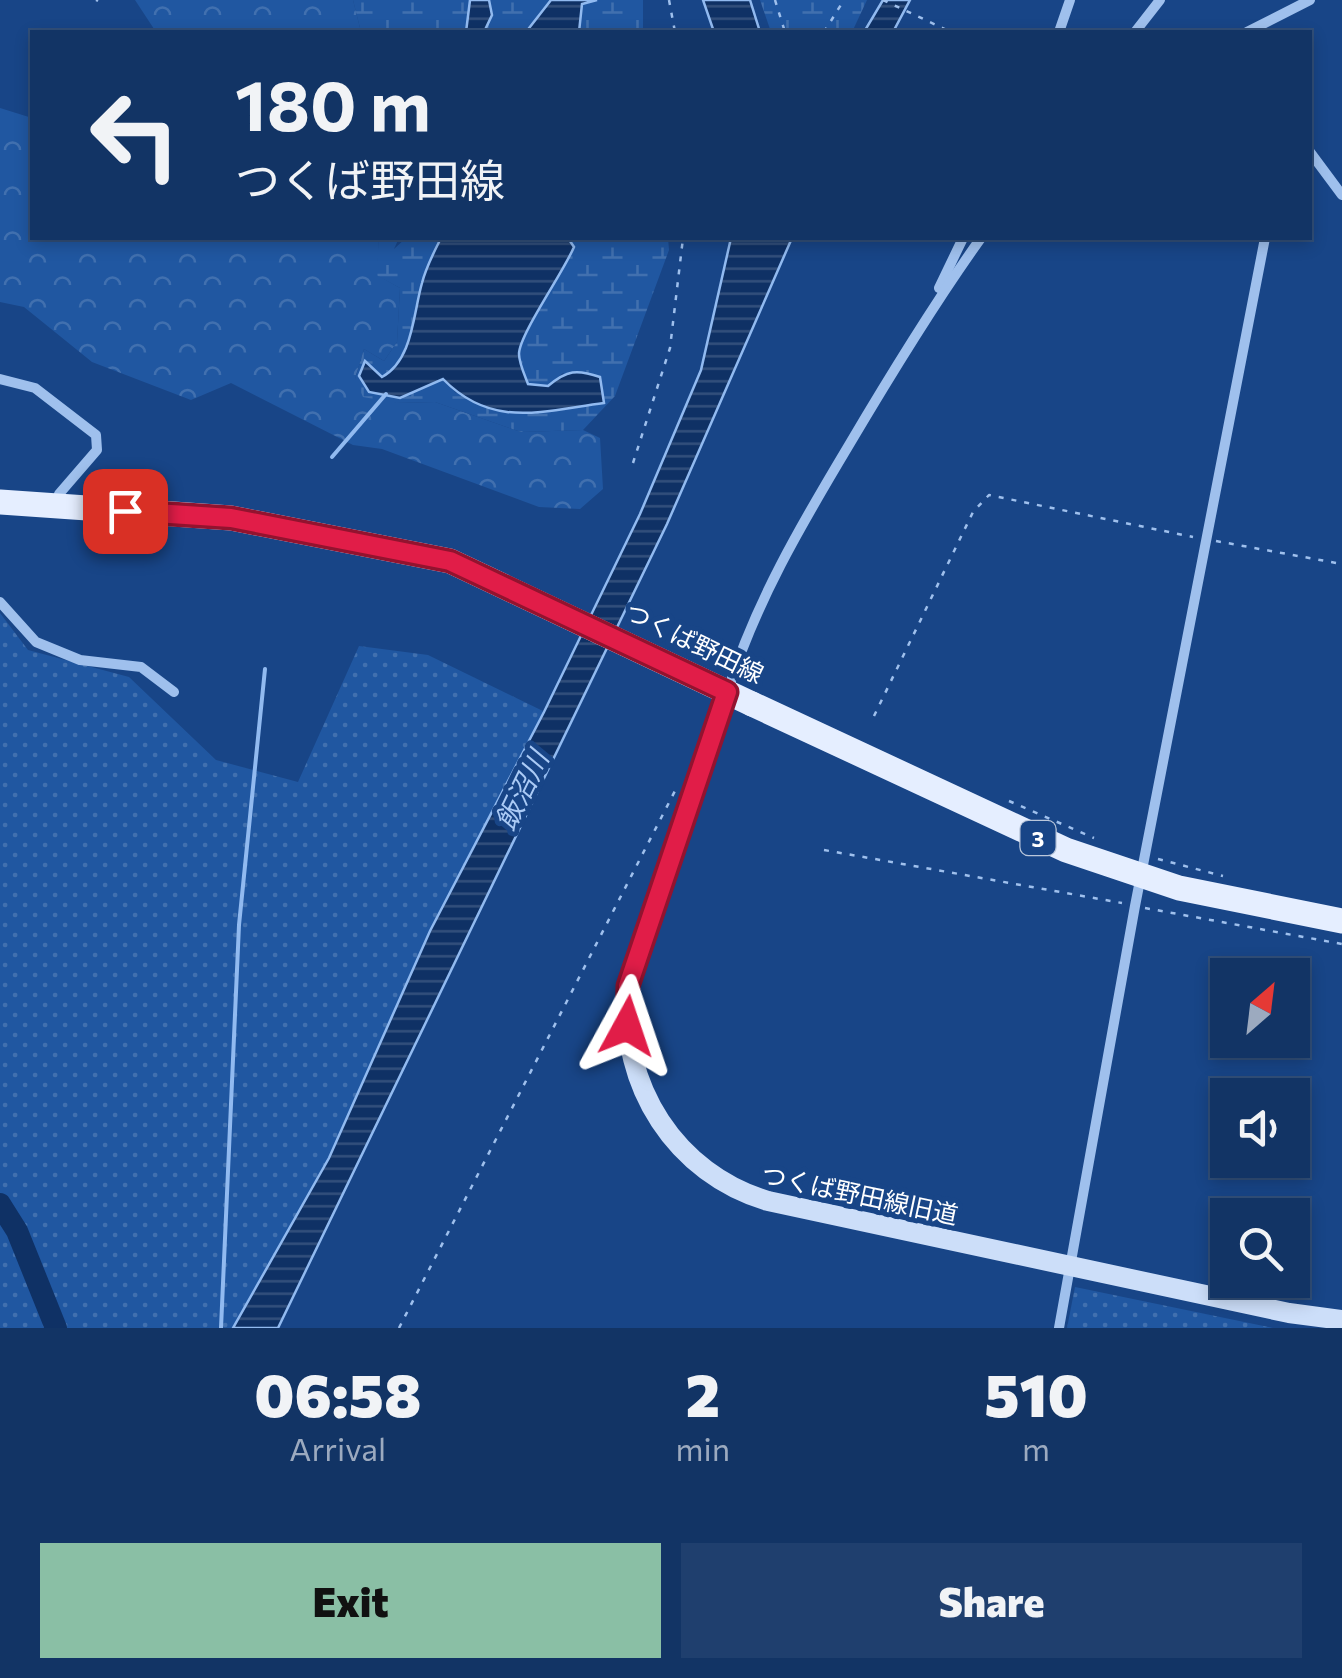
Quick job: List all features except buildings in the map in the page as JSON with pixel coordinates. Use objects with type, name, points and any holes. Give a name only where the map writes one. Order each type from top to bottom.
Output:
[{"type":"main road","name":"つくば野田線","points":[[0,502],[231,518],[422,554],[478,572],[570,614],[752,704],[1066,850],[1179,888],[1342,920]]},
{"type":"street","points":[[1060,30],[1070,0]]},
{"type":"street","points":[[1137,30],[1160,0]]},
{"type":"street","points":[[1251,30],[1310,0]]},
{"type":"street","points":[[1312,155],[1342,196]]},
{"type":"street","points":[[928,312],[962,240]]},
{"type":"street","points":[[727,692],[748,627],[798,532],[928,312],[980,240]]},
{"type":"street","points":[[1059,1328],[1135,906],[1265,240]]},
{"type":"street","points":[[0,379],[35,388],[98,440],[96,450],[60,494],[56,508]]},
{"type":"street","points":[[0,602],[36,642],[80,660],[141,667],[174,692]]},
{"type":"street","name":"つくば野田線旧道","points":[[727,692],[628,986],[631,1054],[642,1088],[671,1137],[710,1176],[742,1193],[1288,1313],[1342,1320]]},
{"type":"path","points":[[668,0],[675,30]]},
{"type":"path","points":[[776,0],[784,30]]},
{"type":"path","points":[[825,30],[844,0]]},
{"type":"path","points":[[883,0],[947,30]]},
{"type":"path","points":[[633,463],[670,348],[683,240]]},
{"type":"path","points":[[874,716],[974,512],[989,496],[1342,564]]},
{"type":"path","points":[[399,1328],[683,776],[704,763]]},
{"type":"path","points":[[997,796],[1103,842]]},
{"type":"path","points":[[824,850],[1342,944]]},
{"type":"path","points":[[1147,855],[1224,877]]},
{"type":"green space","points":[[135,0],[353,0],[360,30],[155,30]]},
{"type":"green space","points":[[353,0],[470,0],[466,30],[360,30]]},
{"type":"green space","points":[[489,0],[551,0],[528,30],[485,30],[492,15]]},
{"type":"green space","points":[[597,0],[643,0],[643,30],[579,30],[582,4]]},
{"type":"green space","points":[[760,0],[867,0],[853,30],[770,30]]},
{"type":"green space","points":[[0,108],[30,117],[30,240],[379,240],[377,275],[400,288],[397,342],[384,361],[364,349],[355,379],[396,403],[435,402],[521,432],[583,430],[600,438],[603,489],[580,509],[539,507],[382,449],[353,445],[231,383],[191,400],[92,362],[24,307],[0,302]]},
{"type":"green space","points":[[379,240],[398,240],[394,249],[404,240],[440,240],[424,277],[400,360],[382,377],[364,362],[400,398],[443,379],[456,393],[603,403],[563,373],[548,386],[528,384],[519,354],[521,345],[574,247],[569,240],[668,240],[669,250],[615,396],[583,430],[521,432],[435,402],[396,403],[363,397],[355,379],[364,349],[384,361],[397,342],[400,288],[376,275]]},
{"type":"green space","points":[[0,613],[28,650],[129,677],[216,760],[298,782],[359,646],[428,655],[545,712],[430,931],[329,1158],[233,1328],[0,1328]]},
{"type":"green space","points":[[1075,1287],[1273,1328],[1067,1328]]},
{"type":"water","points":[[470,0],[489,0],[492,15],[485,30],[466,30]]},
{"type":"water","points":[[551,0],[597,0],[582,4],[579,30],[528,30]]},
{"type":"water","points":[[703,0],[750,0],[759,30],[713,30]]},
{"type":"water","points":[[883,0],[910,0],[894,30],[865,30]]},
{"type":"water","points":[[440,240],[569,240],[574,247],[526,333],[520,361],[528,384],[548,386],[573,372],[600,377],[604,403],[539,412],[499,411],[461,395],[443,379],[400,398],[369,392],[359,376],[365,361],[382,377],[400,360],[430,260]]},
{"type":"water","points":[[731,240],[791,240],[667,524],[278,1328],[233,1328],[329,1158],[430,931],[544,712],[640,514],[701,370]]},
{"type":"waterway","name":"飯沼川","points":[[332,457],[386,394]]},
{"type":"waterway","name":"飯沼川","points":[[221,1328],[239,925],[265,669]]},
{"type":"waterway","points":[[0,1204],[17,1231],[56,1328]]},
{"type":"route","points":[[125,511],[231,518],[450,561],[540,600],[727,692],[628,986],[627,1026]]}]
